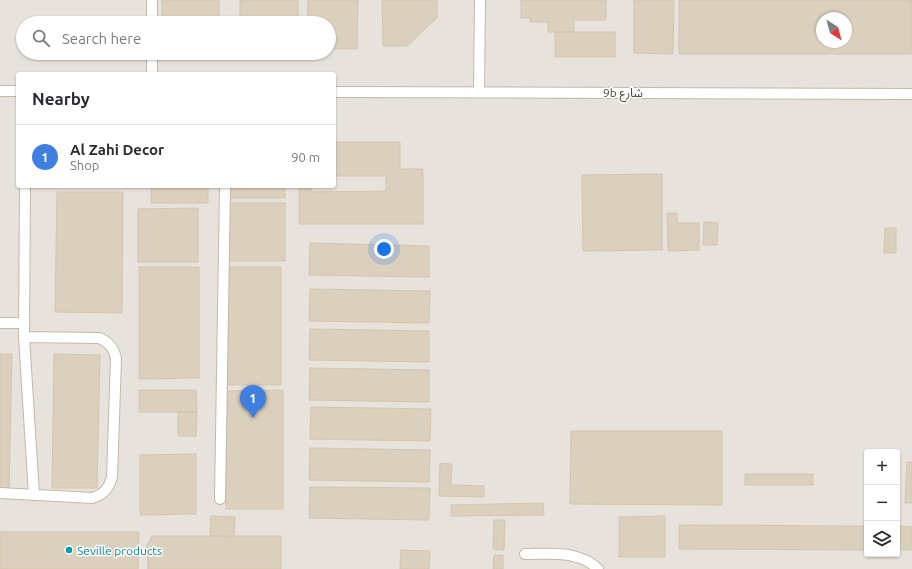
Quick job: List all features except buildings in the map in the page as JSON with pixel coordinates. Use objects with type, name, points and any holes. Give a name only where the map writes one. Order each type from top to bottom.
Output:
[{"type":"lane","points":[[152,0],[152,16]]},
{"type":"lane","points":[[479,92],[480,0]]},
{"type":"lane","points":[[152,60],[152,72]]},
{"type":"lane","points":[[0,91],[16,91]]},
{"type":"lane","name":"9b شارع","points":[[336,92],[912,94]]},
{"type":"lane","points":[[25,188],[24,337],[34,494]]},
{"type":"lane","points":[[220,499],[225,188]]},
{"type":"lane","points":[[0,323],[24,323]]},
{"type":"lane","points":[[0,493],[92,498],[98,496],[108,488],[112,478],[116,359],[113,348],[104,340],[99,338],[24,337]]},
{"type":"lane","points":[[525,554],[569,555],[584,559],[598,569]]},
{"type":"shaded area","points":[[0,0],[912,0],[912,569],[0,569]]},
{"type":"place","name":"Al Zahi Decor","points":[[253,418]]},
{"type":"place","name":"Seville products","points":[[69,550]]}]
